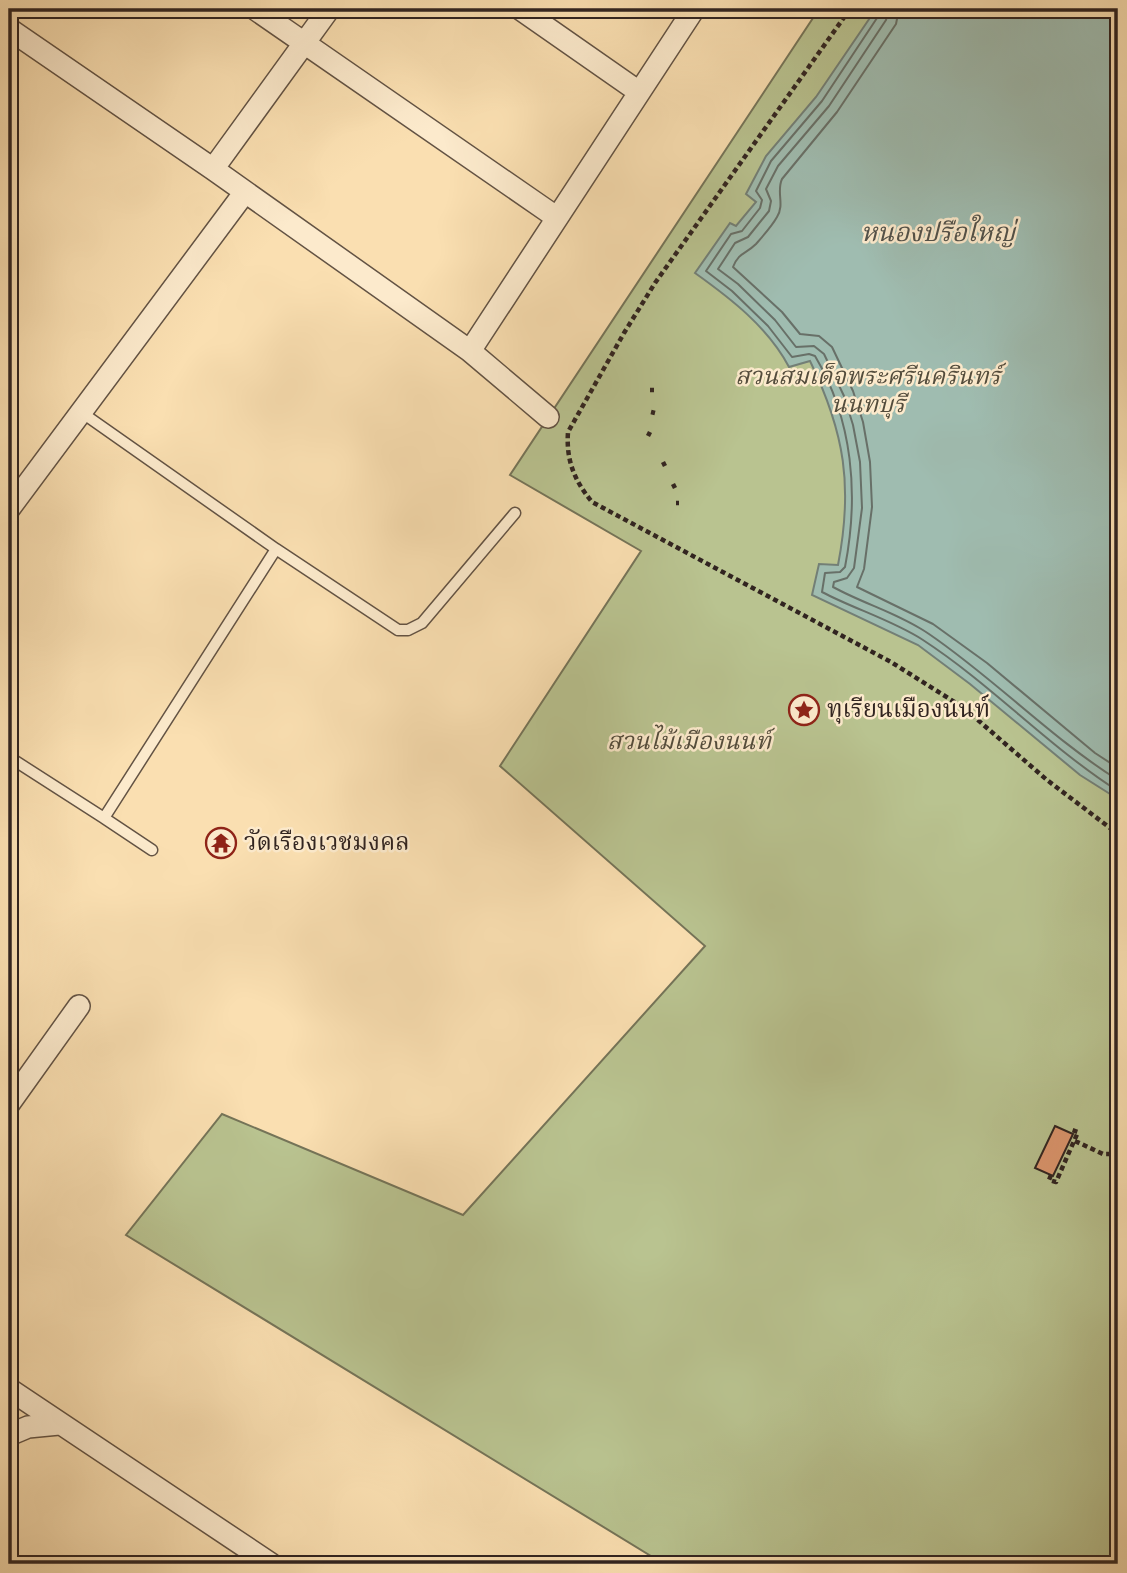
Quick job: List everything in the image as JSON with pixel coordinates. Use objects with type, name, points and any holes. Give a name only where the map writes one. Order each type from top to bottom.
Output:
[{"type":"street","points":[[255,9],[556,217]]},
{"type":"street","points":[[213,169],[306,44],[328,9]]},
{"type":"street","points":[[520,9],[639,92]]},
{"type":"street","points":[[470,351],[694,9]]},
{"type":"street","points":[[9,29],[470,351],[548,417]]},
{"type":"street","points":[[9,509],[245,192]]},
{"type":"street","points":[[9,1104],[79,1006]]},
{"type":"street","points":[[9,1389],[271,1564]]},
{"type":"street","points":[[9,1434],[28,1427],[59,1424]]},
{"type":"lane","points":[[81,412],[276,549],[398,630],[408,630],[422,623],[515,513]]},
{"type":"lane","points":[[104,818],[276,549]]},
{"type":"lane","points":[[9,757],[152,850]]},
{"type":"path","points":[[850,9],[655,283],[624,332],[568,432],[567,449],[573,475],[592,502],[891,662],[964,708],[1047,780],[1118,834]]},
{"type":"path","points":[[1118,1088],[1113,1123],[1113,1154],[1118,1176]]},
{"type":"path","points":[[1051,1175],[1049,1180],[1056,1182],[1078,1132],[1072,1130],[1071,1133]]},
{"type":"path","points":[[1074,1141],[1103,1154],[1113,1154]]},
{"type":"green space","points":[[819,9],[1118,9],[1118,1564],[664,1564],[126,1235],[222,1114],[463,1215],[705,946],[500,766],[641,551],[510,475]]},
{"type":"water","name":"หนองปรือใหญ่","points":[[876,9],[1118,9],[1118,799],[1080,775],[970,684],[918,645],[812,595],[819,564],[838,565],[845,510],[843,461],[822,387],[810,361],[789,367],[759,326],[735,303],[695,273],[730,223],[736,226],[756,202],[746,194],[766,156],[816,97]]},
{"type":"building","points":[[1055,1126],[1073,1134],[1053,1176],[1035,1168]]},
{"type":"place","name":"ทุเรียนเมืองนนท์","points":[[804,710]]},
{"type":"place","name":"วัดเรืองเวชมงคล","points":[[221,843]]},
{"type":"park label","name":"สวนสมเด็จพระศรีนครินทร์ นนทบุรี","points":[[868,391]]},
{"type":"park label","name":"สวนไม้เมืองนนท์","points":[[689,742]]}]
